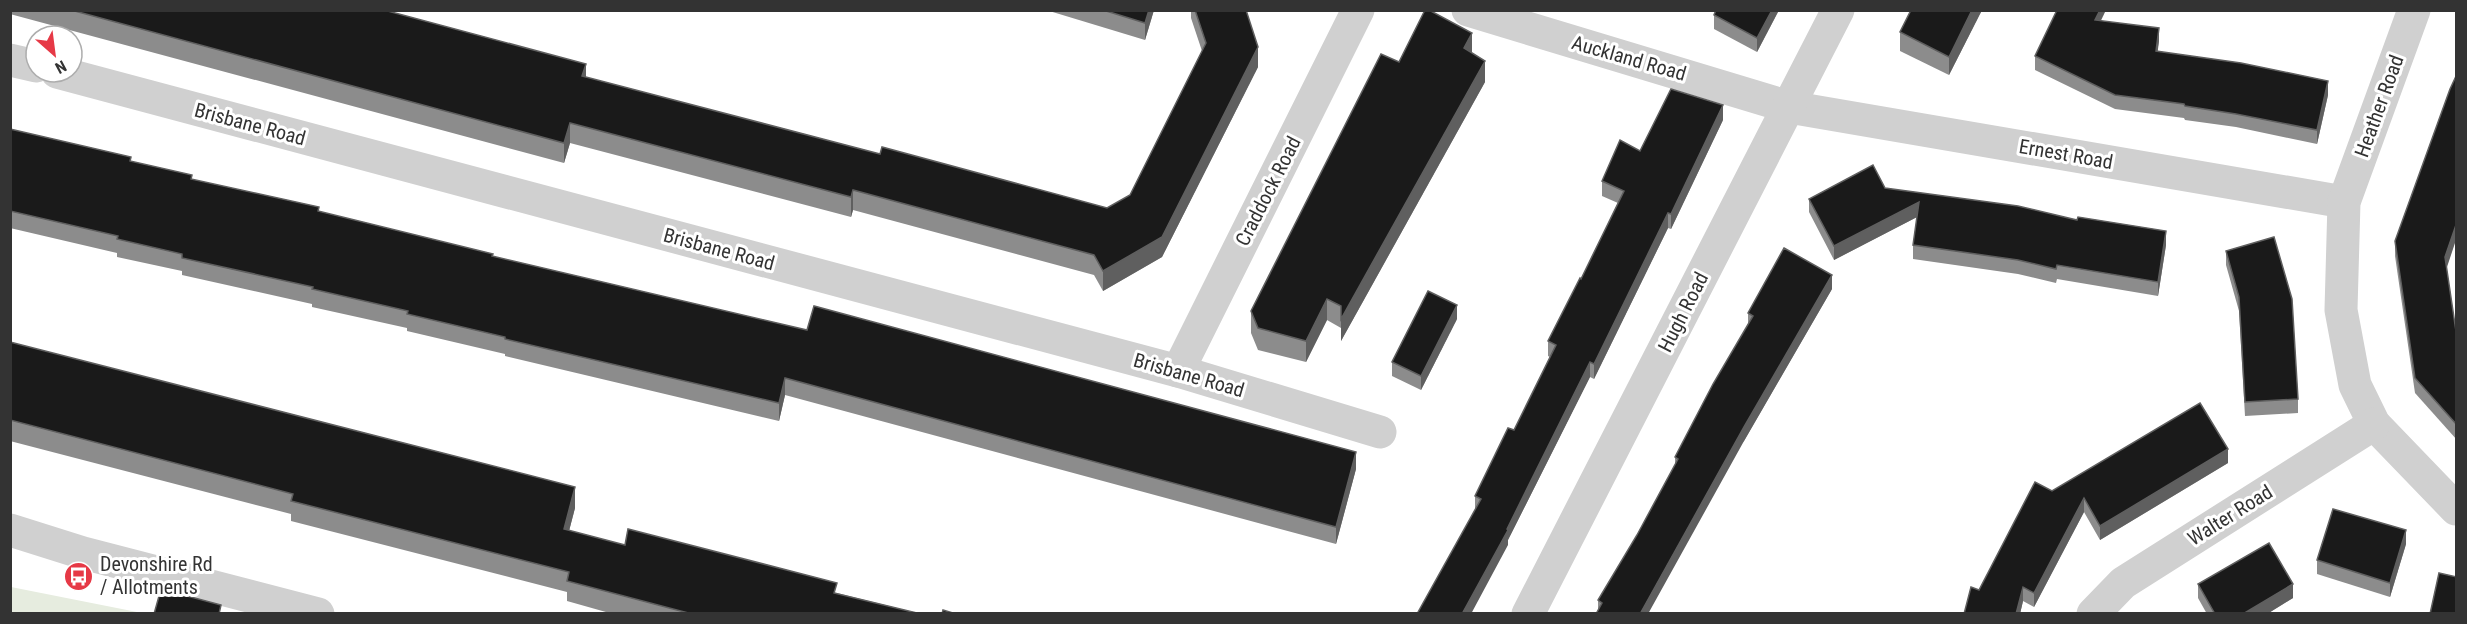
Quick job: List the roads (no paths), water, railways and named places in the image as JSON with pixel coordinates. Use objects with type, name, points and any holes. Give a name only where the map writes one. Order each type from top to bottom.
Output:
[{"type":"street","name":"Craddock Road","points":[[1178,371],[1358,10]]},
{"type":"street","name":"Hugh Road","points":[[1528,614],[1838,10]]},
{"type":"street","name":"Heather Road","points":[[2414,10],[2344,202],[2341,310],[2355,385],[2374,424],[2457,508]]},
{"type":"street","name":"Auckland Road","points":[[1480,12],[1789,107]]},
{"type":"street","name":"Brisbane Road","points":[[84,79],[1178,371],[1380,432]]},
{"type":"street","name":"Ernest Road","points":[[1789,107],[2344,202]]},
{"type":"street","name":"Walter Road","points":[[2093,614],[2123,583],[2374,424]]},
{"type":"street","points":[[10,530],[83,553],[318,614]]},
{"type":"place","name":"Devonshire Rd / Allotments","points":[[79,576]]}]
